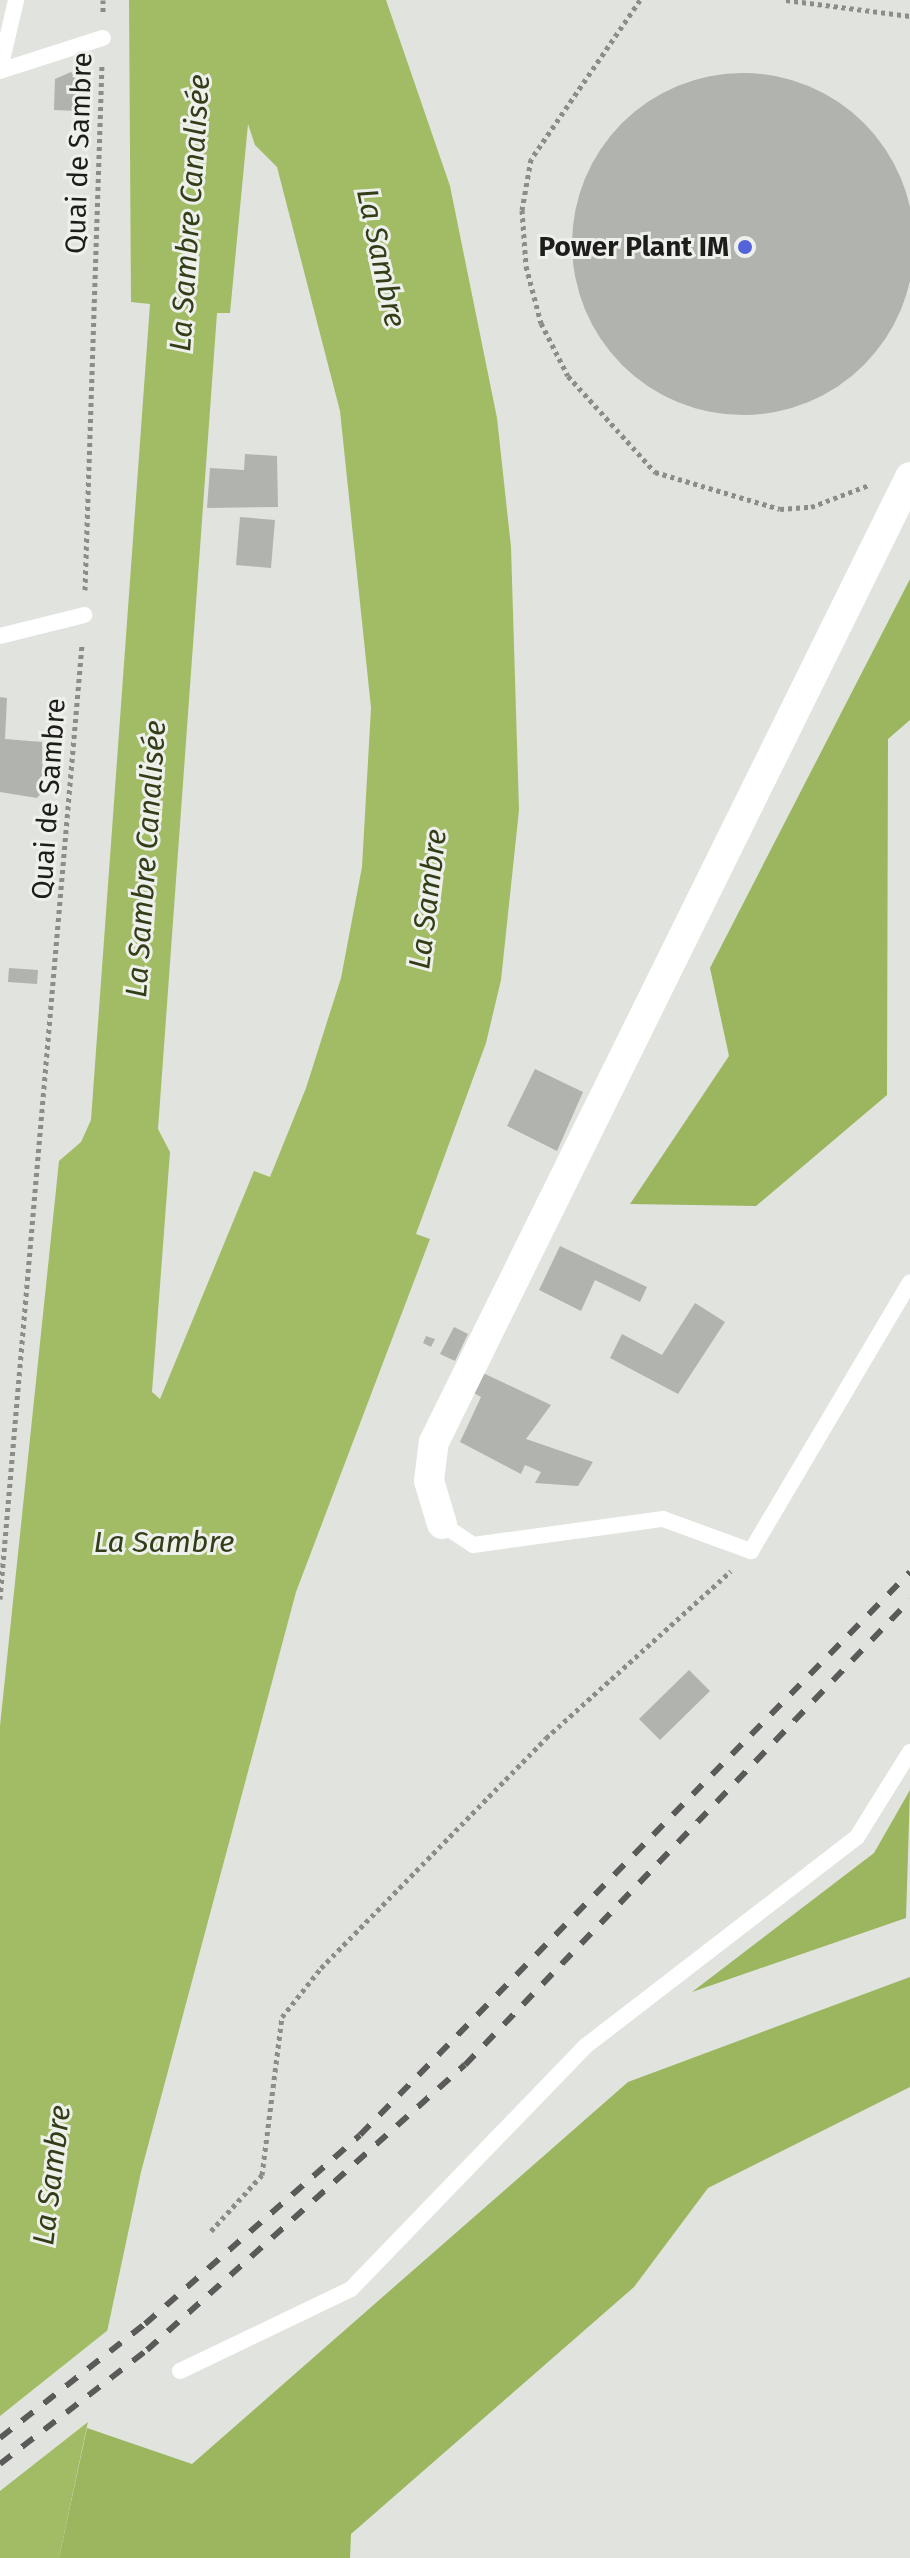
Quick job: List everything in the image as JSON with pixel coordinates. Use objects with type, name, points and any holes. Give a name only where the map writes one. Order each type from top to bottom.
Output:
[{"type":"street","points":[[442,1524],[429,1481],[434,1442],[851,591],[910,477]]},
{"type":"lane","points":[[0,70],[16,0]]},
{"type":"lane","points":[[0,70],[103,38]]},
{"type":"lane","points":[[0,636],[84,615]]},
{"type":"lane","points":[[442,1524],[473,1545],[663,1519],[751,1551],[910,1282]]},
{"type":"lane","points":[[180,2371],[351,2289],[587,2045],[857,1837],[910,1752]]},
{"type":"path","name":"Quai de Sambre","points":[[0,1599],[84,615],[103,0]]},
{"type":"path","points":[[640,0],[531,159],[522,210],[526,266],[541,323],[568,376],[655,472],[697,490],[780,509],[811,507],[875,482]]},
{"type":"path","points":[[786,0],[910,16]]},
{"type":"path","points":[[211,2231],[262,2175],[282,2017],[321,1968],[546,1738],[751,1551]]},
{"type":"shaded area","points":[[910,579],[910,720],[888,739],[887,1095],[756,1206],[630,1204],[729,1056],[710,968]]},
{"type":"shaded area","points":[[910,1790],[906,1918],[692,1992],[874,1853]]},
{"type":"shaded area","points":[[910,1977],[910,2087],[708,2188],[634,2287],[351,2534],[350,2558],[59,2558],[87,2428],[192,2464],[628,2082]]},
{"type":"water","points":[[129,0],[386,0],[450,186],[497,418],[511,547],[519,810],[501,980],[486,1043],[416,1234],[430,1239],[296,1592],[141,2172],[59,2558],[0,2558],[0,1726],[59,1161],[81,1142],[91,1120],[150,304],[131,302]],"holes":[[[248,124],[255,145],[277,167],[340,411],[371,708],[362,867],[341,978],[306,1088],[270,1177],[254,1171],[160,1399],[152,1392],[170,1152],[158,1129],[217,313],[230,313]]]},
{"type":"pier","points":[[113,2326],[93,2418],[0,2491],[0,2416]]},
{"type":"building","points":[[71,72],[79,83],[78,111],[54,110],[55,79]]},
{"type":"building","points":[[743,73],[776,76],[808,86],[838,102],[864,123],[885,149],[901,179],[911,211],[914,244],[911,277],[901,309],[885,339],[864,365],[838,386],[808,402],[776,412],[743,415],[710,412],[678,402],[648,386],[622,365],[601,339],[585,309],[575,277],[572,244],[575,211],[585,179],[601,149],[622,123],[648,102],[678,86],[710,76]]},
{"type":"building","points":[[245,454],[277,456],[278,507],[207,508],[210,468],[244,470]]},
{"type":"building","points":[[240,517],[275,520],[271,568],[236,565]]},
{"type":"building","points":[[0,697],[7,698],[5,739],[42,742],[43,791],[37,798],[0,792]]},
{"type":"building","points":[[9,968],[38,970],[37,984],[8,982]]},
{"type":"building","points":[[535,1069],[583,1092],[557,1151],[507,1126]]},
{"type":"building","points":[[560,1246],[647,1287],[640,1302],[595,1280],[581,1311],[539,1290]]},
{"type":"building","points":[[695,1303],[725,1322],[678,1394],[610,1358],[622,1334],[662,1355]]},
{"type":"building","points":[[454,1327],[468,1334],[455,1361],[440,1354]]},
{"type":"building","points":[[426,1336],[435,1339],[431,1347],[423,1343]]},
{"type":"building","points":[[483,1373],[551,1405],[526,1439],[593,1462],[578,1486],[535,1483],[541,1472],[525,1465],[521,1474],[460,1442],[481,1397],[474,1393]]},
{"type":"building","points":[[689,1670],[710,1691],[660,1740],[639,1719]]},
{"type":"railway","points":[[0,2438],[145,2324],[360,2135],[910,1572]]},
{"type":"railway","points":[[0,2464],[147,2350],[465,2065],[910,1600]]},
{"type":"place","name":"Power Plant IM","points":[[745,247]]},
{"type":"water label","name":"La Sambre Canalisée","points":[[190,213]]},
{"type":"water label","name":"La Sambre","points":[[381,258]]},
{"type":"water label","name":"La Sambre Canalisée","points":[[146,859]]},
{"type":"water label","name":"La Sambre","points":[[428,899]]},
{"type":"water label","name":"La Sambre","points":[[164,1542]]},
{"type":"water label","name":"La Sambre","points":[[52,2175]]}]
